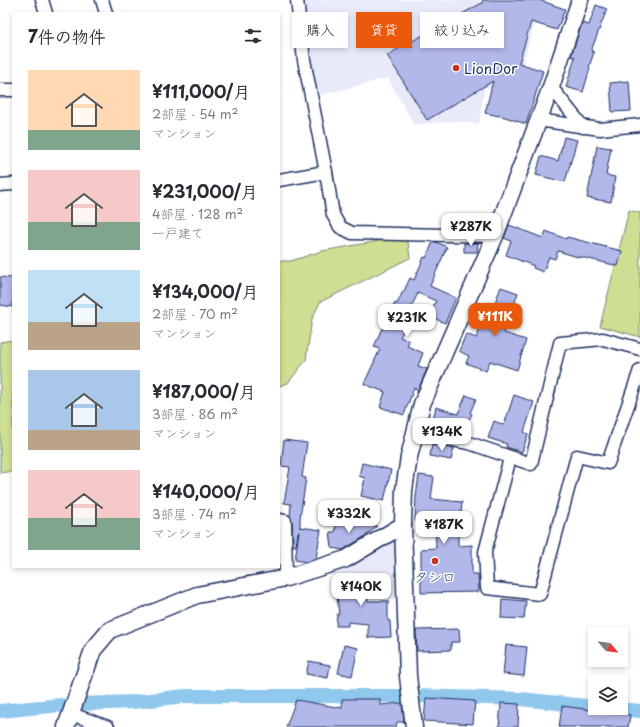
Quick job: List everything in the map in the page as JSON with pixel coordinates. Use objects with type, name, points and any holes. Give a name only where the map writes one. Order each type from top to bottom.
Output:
[{"type":"main road","points":[[414,727],[408,676],[403,525],[404,490],[414,433],[422,404],[495,236],[538,120],[552,87],[580,0]]},
{"type":"main road","points":[[68,720],[93,650],[110,630],[197,595],[286,578],[346,559],[403,525]]},
{"type":"street","points":[[42,0],[46,12]]},
{"type":"street","points":[[102,0],[106,12]]},
{"type":"street","points":[[297,0],[304,60],[333,215],[340,227],[352,233],[495,236]]},
{"type":"street","points":[[552,87],[583,127]]},
{"type":"street","points":[[0,90],[12,90]]},
{"type":"street","points":[[538,120],[600,129],[640,125]]},
{"type":"street","points":[[280,180],[326,172]]},
{"type":"street","points":[[0,185],[12,184]]},
{"type":"street","points":[[414,433],[469,443],[530,464],[560,343],[603,339],[640,349]]},
{"type":"street","points":[[510,458],[485,552],[487,588],[540,594],[577,456],[608,463],[640,370]]},
{"type":"street","points":[[280,520],[285,521],[286,578]]},
{"type":"street","points":[[68,720],[108,727]]},
{"type":"shaded area","points":[[303,0],[542,0],[515,88],[485,88],[479,124],[454,121],[414,125],[388,78],[316,96],[310,48],[348,48],[348,12],[305,12]]},
{"type":"shaded area","points":[[394,537],[396,599],[373,598],[336,605],[332,571]]},
{"type":"green space","points":[[629,210],[640,213],[640,337],[600,326]]},
{"type":"green space","points":[[396,238],[408,242],[410,258],[320,302],[312,319],[306,360],[288,383],[280,386],[280,261],[291,261],[322,251]]},
{"type":"green space","points":[[12,340],[12,471],[0,473],[0,342]]},
{"type":"building","name":"LionDor","points":[[483,0],[539,0],[565,9],[557,30],[531,22],[519,63],[543,71],[526,124],[499,115],[485,113],[493,81],[427,120],[387,55],[400,48],[412,48],[412,41],[420,37],[420,48],[504,48],[504,12],[466,12],[482,3]]},
{"type":"building","points":[[596,5],[607,9],[591,51],[594,52],[583,92],[566,87],[575,57],[571,56],[582,23],[589,25]]},
{"type":"building","points":[[629,81],[631,111],[612,112],[610,83]]},
{"type":"building","points":[[564,137],[577,140],[565,182],[536,175],[541,156],[558,161]]},
{"type":"building","points":[[597,146],[611,148],[606,175],[615,177],[611,202],[587,198]]},
{"type":"building","points":[[509,225],[543,238],[546,231],[566,239],[567,237],[622,251],[618,266],[581,258],[558,251],[555,259],[549,257],[543,272],[533,268],[534,266],[506,255],[511,241],[504,238]]},
{"type":"building","points":[[433,242],[447,247],[430,286],[456,298],[445,323],[429,316],[436,301],[418,293],[403,324],[406,325],[400,337],[409,341],[407,346],[423,353],[418,366],[427,369],[418,390],[414,388],[404,415],[380,407],[385,392],[364,384],[380,349],[374,347],[381,330],[395,303],[397,304],[410,278],[414,280],[424,257],[426,258]]},
{"type":"building","points":[[464,243],[478,243],[477,252],[464,252]]},
{"type":"building","points":[[0,277],[12,278],[12,307],[0,305]]},
{"type":"building","points":[[501,287],[518,293],[504,333],[526,340],[517,370],[490,361],[486,371],[466,363],[469,356],[459,351],[466,334],[476,338],[486,317],[489,318]]},
{"type":"building","points":[[466,395],[476,399],[470,413],[472,414],[463,431],[447,423],[433,419],[436,407],[458,414]]},
{"type":"building","points":[[514,395],[534,402],[524,432],[528,434],[522,452],[506,447],[507,444],[488,438],[494,421],[504,425]]},
{"type":"building","points":[[284,440],[307,443],[302,477],[306,478],[300,527],[321,530],[316,558],[306,562],[295,560],[299,532],[296,546],[293,546],[292,521],[290,516],[291,504],[284,503],[290,467],[281,466]]},
{"type":"building","points":[[432,444],[454,448],[451,460],[430,456]]},
{"type":"building","points":[[362,463],[391,470],[384,501],[361,496],[365,478],[359,476]]},
{"type":"building","points":[[419,475],[434,477],[431,499],[462,502],[460,525],[458,524],[458,546],[472,545],[472,574],[478,574],[479,592],[421,593],[421,549],[436,548],[435,522],[415,521]]},
{"type":"building","points":[[337,519],[377,526],[364,537],[343,550],[332,548],[330,532],[335,532]]},
{"type":"building","points":[[365,574],[368,601],[388,601],[388,621],[390,621],[391,637],[368,638],[368,624],[348,622],[348,626],[336,626],[337,614],[339,614],[335,577]]},
{"type":"building","points":[[502,599],[526,601],[524,619],[501,618]]},
{"type":"building","points":[[459,629],[460,642],[451,642],[451,650],[417,651],[416,630]]},
{"type":"building","points":[[344,645],[358,648],[352,676],[338,673]]},
{"type":"building","points":[[506,645],[527,647],[524,676],[503,674]]},
{"type":"building","points":[[309,661],[330,665],[328,678],[306,674]]},
{"type":"building","points":[[426,698],[475,701],[473,724],[424,721]]},
{"type":"building","points":[[342,699],[380,699],[380,705],[402,703],[404,722],[397,722],[396,727],[286,727],[296,700],[342,708]]},
{"type":"building","points":[[501,703],[519,704],[518,727],[499,727]]},
{"type":"building","points":[[562,706],[588,709],[588,715],[630,715],[628,727],[559,727]]},
{"type":"waterway","points":[[82,704],[133,702],[185,696],[401,696]]},
{"type":"waterway","points":[[416,696],[521,699],[588,706]]},
{"type":"waterway","points":[[0,711],[61,705]]},
{"type":"waterway","points":[[628,710],[640,711]]},
{"type":"place","name":"LionDor","points":[[456,68]]},
{"type":"place","name":"タシロ","points":[[435,561]]}]
